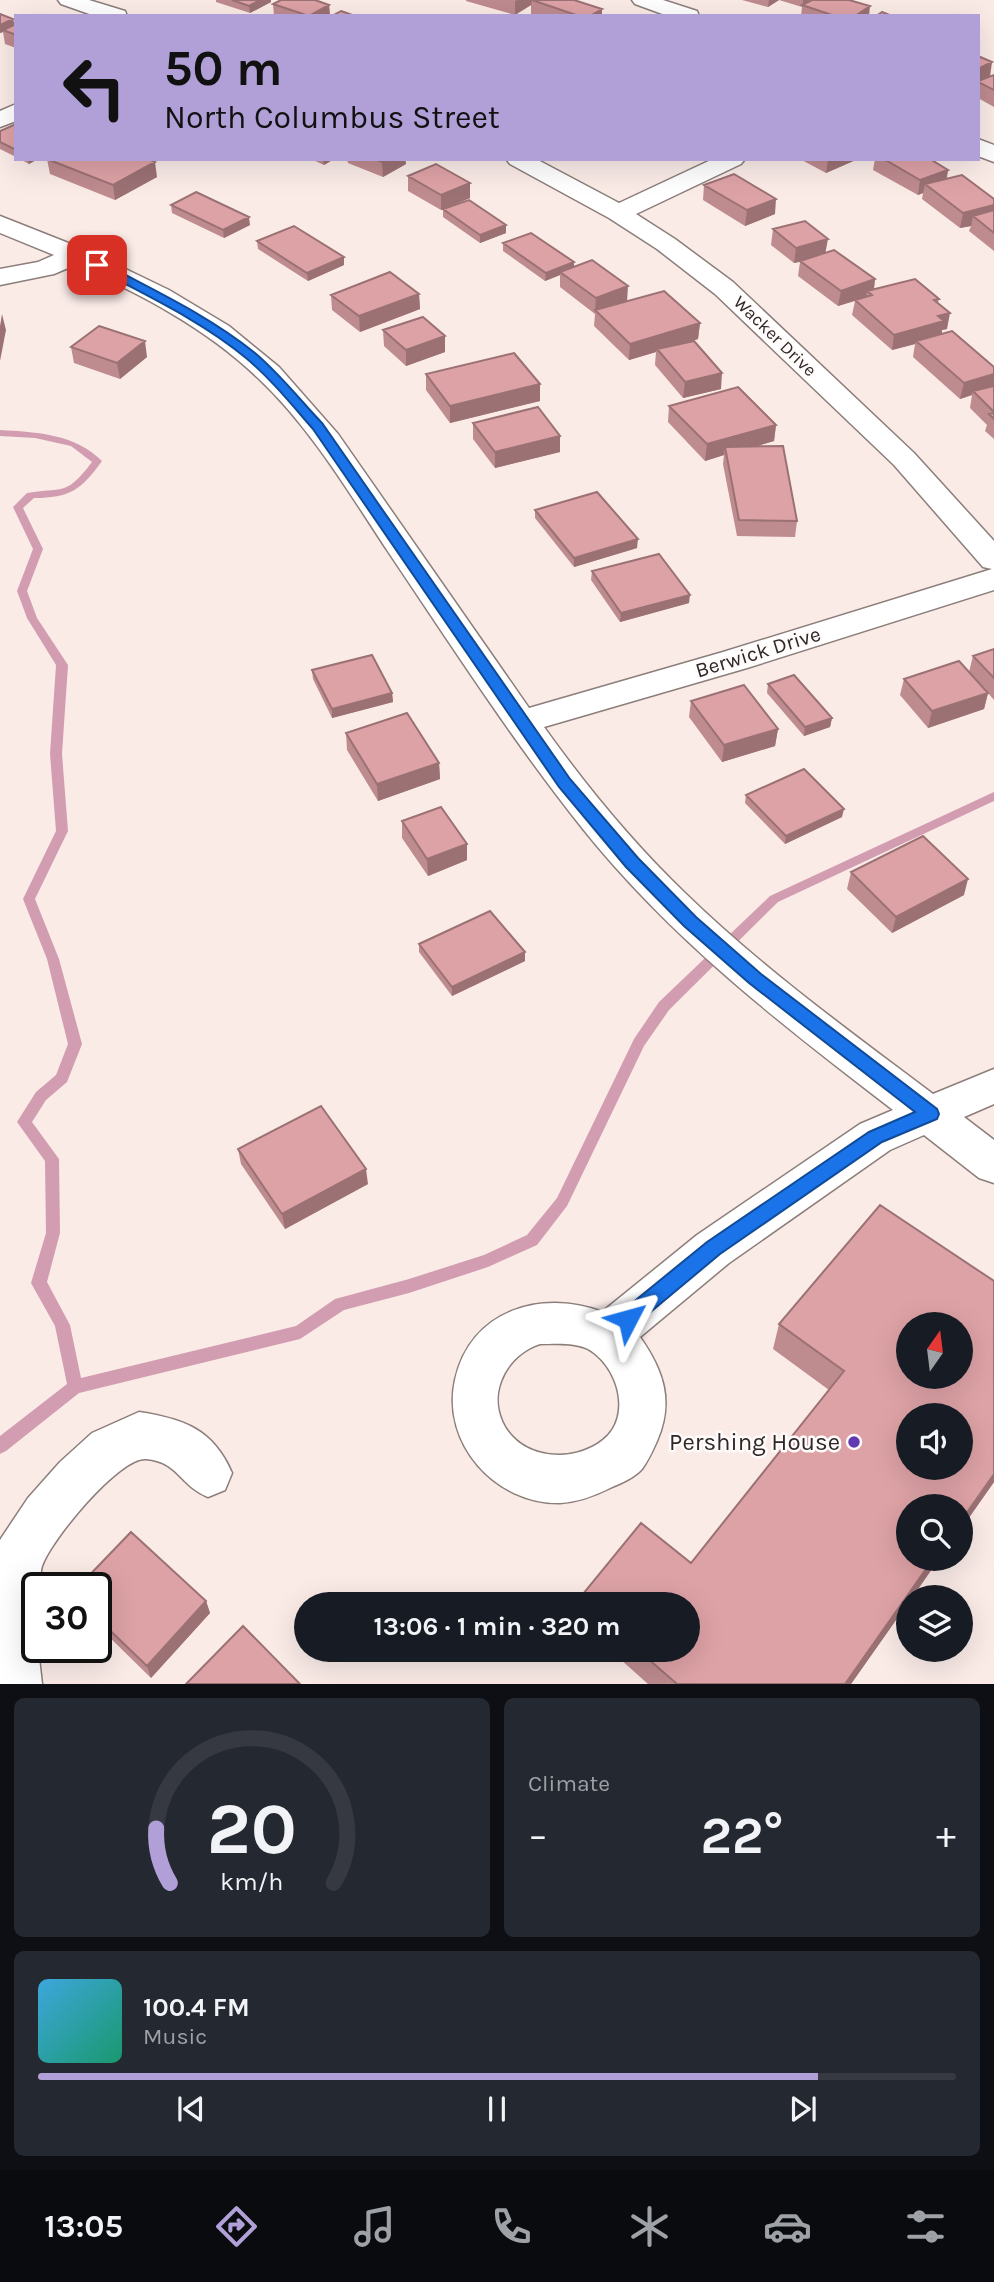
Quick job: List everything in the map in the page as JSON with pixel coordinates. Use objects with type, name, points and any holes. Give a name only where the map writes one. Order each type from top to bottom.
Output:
[{"type":"street","points":[[68,0],[111,14]]},
{"type":"street","points":[[642,0],[683,14]]},
{"type":"street","name":"Wacker Drive","points":[[522,161],[666,244],[724,288],[904,459],[994,560]]},
{"type":"street","points":[[618,214],[729,161]]},
{"type":"street","points":[[0,224],[136,283],[196,317],[250,355],[318,426],[521,722],[565,783],[632,862],[718,946],[994,1165]]},
{"type":"street","points":[[0,277],[45,268],[77,256]]},
{"type":"street","name":"Berwick Drive","points":[[521,722],[734,660],[994,579]]},
{"type":"street","points":[[607,1336],[713,1248],[875,1137],[994,1086]]},
{"type":"street","points":[[16,1684],[9,1632],[18,1558],[46,1515],[77,1479],[109,1449],[139,1435],[160,1438],[186,1447],[208,1473]]},
{"type":"building","points":[[232,0],[260,0],[249,6]]},
{"type":"building","points":[[281,0],[315,0],[329,5],[313,14],[303,14],[273,4]]},
{"type":"building","points":[[532,0],[574,0],[602,9],[593,14],[573,14]]},
{"type":"building","points":[[812,0],[849,0],[870,6],[858,14],[829,14],[802,5]]},
{"type":"building","points":[[0,14],[13,19],[0,25]]},
{"type":"building","points":[[14,25],[14,34],[3,30]]},
{"type":"building","points":[[980,57],[992,62],[980,68]]},
{"type":"building","points":[[994,75],[994,90],[980,83],[980,80]]},
{"type":"building","points":[[14,125],[14,149],[0,142],[0,131]]},
{"type":"building","points":[[52,161],[155,162],[113,185]]},
{"type":"building","points":[[887,161],[933,161],[948,170],[920,180]]},
{"type":"building","points":[[436,164],[470,183],[441,195],[408,176]]},
{"type":"building","points":[[734,174],[776,199],[747,210],[704,185]]},
{"type":"building","points":[[962,175],[994,199],[994,205],[963,213],[925,184]]},
{"type":"building","points":[[196,192],[249,217],[223,230],[171,205]]},
{"type":"building","points":[[469,200],[506,225],[480,235],[443,209]]},
{"type":"building","points":[[994,210],[994,233],[973,216]]},
{"type":"building","points":[[805,221],[828,239],[796,248],[773,229]]},
{"type":"building","points":[[294,226],[344,257],[307,273],[257,241]]},
{"type":"building","points":[[531,233],[574,262],[546,273],[503,243]]},
{"type":"building","points":[[834,250],[875,279],[841,291],[800,261]]},
{"type":"building","points":[[592,260],[628,286],[596,298],[560,272]]},
{"type":"building","points":[[390,272],[419,294],[359,316],[331,295]]},
{"type":"building","points":[[915,279],[939,299],[934,300],[950,313],[938,316],[944,321],[894,335],[855,300],[872,295],[867,291]]},
{"type":"building","points":[[664,291],[700,323],[630,344],[595,310]]},
{"type":"building","points":[[423,317],[445,336],[406,350],[383,330]]},
{"type":"building","points":[[99,326],[145,341],[117,363],[71,347]]},
{"type":"building","points":[[952,331],[994,367],[994,374],[964,383],[916,341]]},
{"type":"building","points":[[694,341],[722,373],[685,382],[657,349]]},
{"type":"building","points":[[514,353],[540,384],[450,406],[426,374]]},
{"type":"building","points":[[994,386],[994,412],[973,391]]},
{"type":"building","points":[[738,387],[776,425],[707,444],[669,406]]},
{"type":"building","points":[[538,407],[560,436],[495,452],[473,423]]},
{"type":"building","points":[[783,446],[797,521],[739,520],[725,447]]},
{"type":"building","points":[[597,492],[638,539],[574,558],[535,510]]},
{"type":"building","points":[[659,554],[690,595],[621,613],[592,571]]},
{"type":"building","points":[[994,649],[994,678],[973,656]]},
{"type":"building","points":[[372,655],[392,693],[332,709],[312,670]]},
{"type":"building","points":[[959,661],[988,693],[932,711],[904,679]]},
{"type":"building","points":[[794,675],[832,718],[805,727],[768,684]]},
{"type":"building","points":[[744,685],[778,729],[724,745],[691,701]]},
{"type":"building","points":[[407,713],[439,763],[377,784],[346,733]]},
{"type":"building","points":[[804,769],[844,809],[786,836],[746,795]]},
{"type":"building","points":[[441,807],[467,844],[427,859],[402,821]]},
{"type":"building","points":[[923,836],[968,879],[896,917],[851,872]]},
{"type":"building","points":[[490,911],[525,952],[452,987],[419,944]]},
{"type":"building","points":[[321,1106],[366,1169],[282,1214],[238,1149]]},
{"type":"building","name":"Pershing House","points":[[880,1205],[994,1281],[994,1474],[973,1504],[973,1494],[896,1494],[896,1571],[925,1571],[915,1585],[896,1585],[896,1612],[845,1684],[677,1684],[652,1662],[700,1662],[700,1592],[585,1592],[641,1523],[691,1563],[844,1371],[779,1324]]},
{"type":"building","points":[[131,1532],[206,1601],[147,1666],[112,1632],[112,1572],[92,1572]]},
{"type":"building","points":[[243,1626],[300,1684],[186,1684]]},
{"type":"waterway","points":[[0,433],[35,435],[74,444],[97,461],[83,480],[70,490],[31,495],[18,507],[38,549],[22,591],[32,618],[62,665],[56,754],[62,831],[29,899],[53,959],[75,1044],[62,1078],[41,1096],[24,1122],[52,1159],[53,1233],[39,1283],[62,1325],[75,1387]]},
{"type":"waterway","points":[[75,1387],[300,1332],[340,1304],[409,1286],[488,1260],[532,1240],[562,1202],[639,1043],[664,1006],[774,899],[994,796]]},
{"type":"waterway","points":[[0,1446],[75,1387]]},
{"type":"place","name":"Pershing House","points":[[854,1442]]},
{"type":"route","points":[[97,265],[136,283],[196,317],[250,355],[274,378],[318,426],[565,783],[632,862],[690,922],[755,978],[930,1114],[875,1137],[713,1248],[628,1319]]}]
